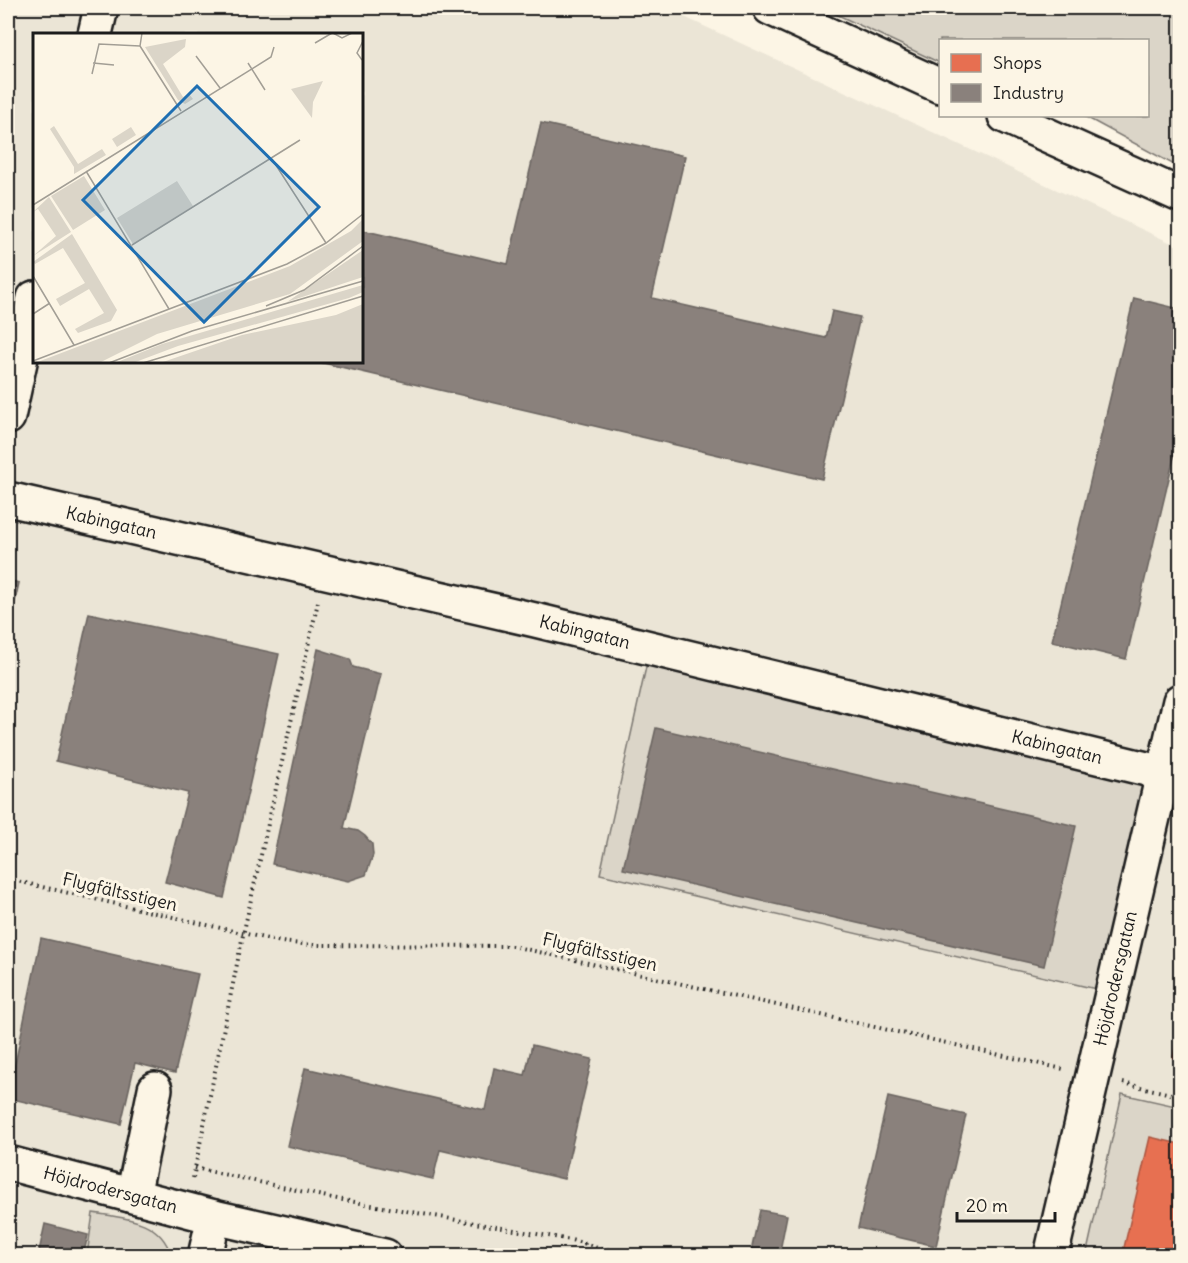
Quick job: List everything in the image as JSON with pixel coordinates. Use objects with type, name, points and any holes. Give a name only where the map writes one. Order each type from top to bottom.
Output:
[{"type":"street","points":[[95,33],[101,8]]},
{"type":"street","points":[[770,8],[939,86]]},
{"type":"street","points":[[1007,117],[1180,195]]},
{"type":"street","points":[[8,417],[33,303]]},
{"type":"street","name":"Kabingatan","points":[[8,499],[535,620],[1163,773]]},
{"type":"street","name":"Höjdrodersgatan","points":[[1051,1256],[1180,700]]},
{"type":"street","points":[[133,1196],[155,1089]]},
{"type":"street","name":"Höjdrodersgatan","points":[[8,1163],[200,1214],[385,1256]]},
{"type":"street","points":[[200,1214],[205,1256]]},
{"type":"path","points":[[200,1214],[195,1168],[243,934],[324,572]]},
{"type":"path","name":"Flygfältsstigen","points":[[8,879],[243,934],[313,945],[512,946],[1180,1096]]},
{"type":"path","points":[[195,1168],[332,1198],[585,1243],[632,1256]]},
{"type":"path","points":[[582,1256],[585,1243]]},
{"type":"shaded area","points":[[8,8],[665,8],[1180,247],[1180,1255],[8,1255]]},
{"type":"shaded area","points":[[823,8],[1180,8],[1180,168],[1086,117],[1149,117],[1149,39],[939,39],[939,63]]},
{"type":"shaded area","points":[[648,658],[1155,779],[1105,991],[600,874]]},
{"type":"shaded area","points":[[1122,1094],[1180,1107],[1180,1255],[1086,1256]]},
{"type":"shaded area","points":[[93,1213],[129,1219],[150,1227],[166,1243],[171,1255],[87,1255]]},
{"type":"building: Shops","points":[[1180,1022],[1180,1060],[1173,1058]]},
{"type":"building: Shops","points":[[1150,1137],[1180,1144],[1180,1256],[1122,1256]]},
{"type":"building: Industry","points":[[541,123],[685,156],[652,298],[826,338],[832,311],[860,317],[822,479],[323,363],[363,363],[363,230],[508,264]]},
{"type":"building: Industry","points":[[1134,298],[1180,309],[1180,432],[1126,659],[1052,641]]},
{"type":"building: Industry","points":[[8,580],[19,583],[8,633]]},
{"type":"building: Industry","points":[[89,613],[279,654],[224,898],[165,882],[188,793],[56,761]]},
{"type":"building: Industry","points":[[318,649],[350,659],[353,667],[381,674],[344,828],[358,831],[365,836],[372,844],[373,855],[366,875],[348,881],[272,864]]},
{"type":"building: Industry","points":[[656,728],[1076,826],[1044,966],[623,869]]},
{"type":"building: Industry","points":[[41,938],[198,974],[175,1073],[135,1063],[121,1124],[8,1098]]},
{"type":"building: Industry","points":[[532,1045],[592,1059],[564,1179],[440,1150],[433,1179],[287,1146],[305,1068],[485,1110],[494,1068],[525,1075]]},
{"type":"building: Industry","points":[[888,1097],[966,1115],[936,1246],[858,1228]]},
{"type":"building: Industry","points":[[760,1210],[787,1215],[779,1256],[750,1256]]},
{"type":"building: Industry","points":[[45,1224],[88,1235],[83,1256],[38,1256]]}]
